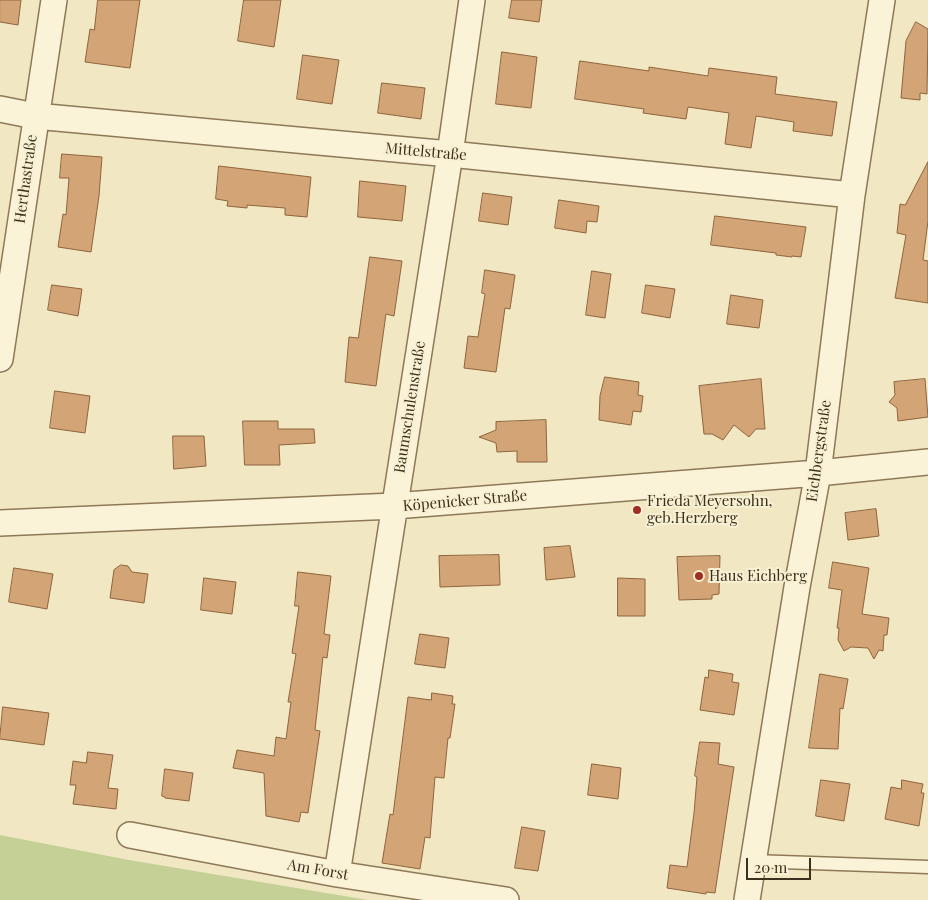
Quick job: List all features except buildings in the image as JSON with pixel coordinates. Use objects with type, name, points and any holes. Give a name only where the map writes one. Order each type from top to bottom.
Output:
[{"type":"street","name":"Herthastraße","points":[[0,359],[35,116],[54,0]]},
{"type":"street","name":"Baumschulenstraße","points":[[338,874],[450,154],[472,0]]},
{"type":"street","name":"Eichbergstraße","points":[[747,900],[797,587],[818,473],[852,195],[882,0]]},
{"type":"street","name":"Mittelstraße","points":[[0,109],[35,116],[450,154],[852,195]]},
{"type":"street","name":"Köpenicker Straße","points":[[0,523],[394,506],[818,473],[928,462]]},
{"type":"street","name":"Am Forst","points":[[130,834],[338,874],[506,900]]},
{"type":"lane","points":[[752,862],[928,867]]},
{"type":"green space","points":[[0,835],[129,860],[368,900],[0,900]]},
{"type":"place","name":"Frieda Meyersohn, geb.Herzberg","points":[[637,510]]},
{"type":"place","name":"Haus Eichberg","points":[[699,576]]}]
